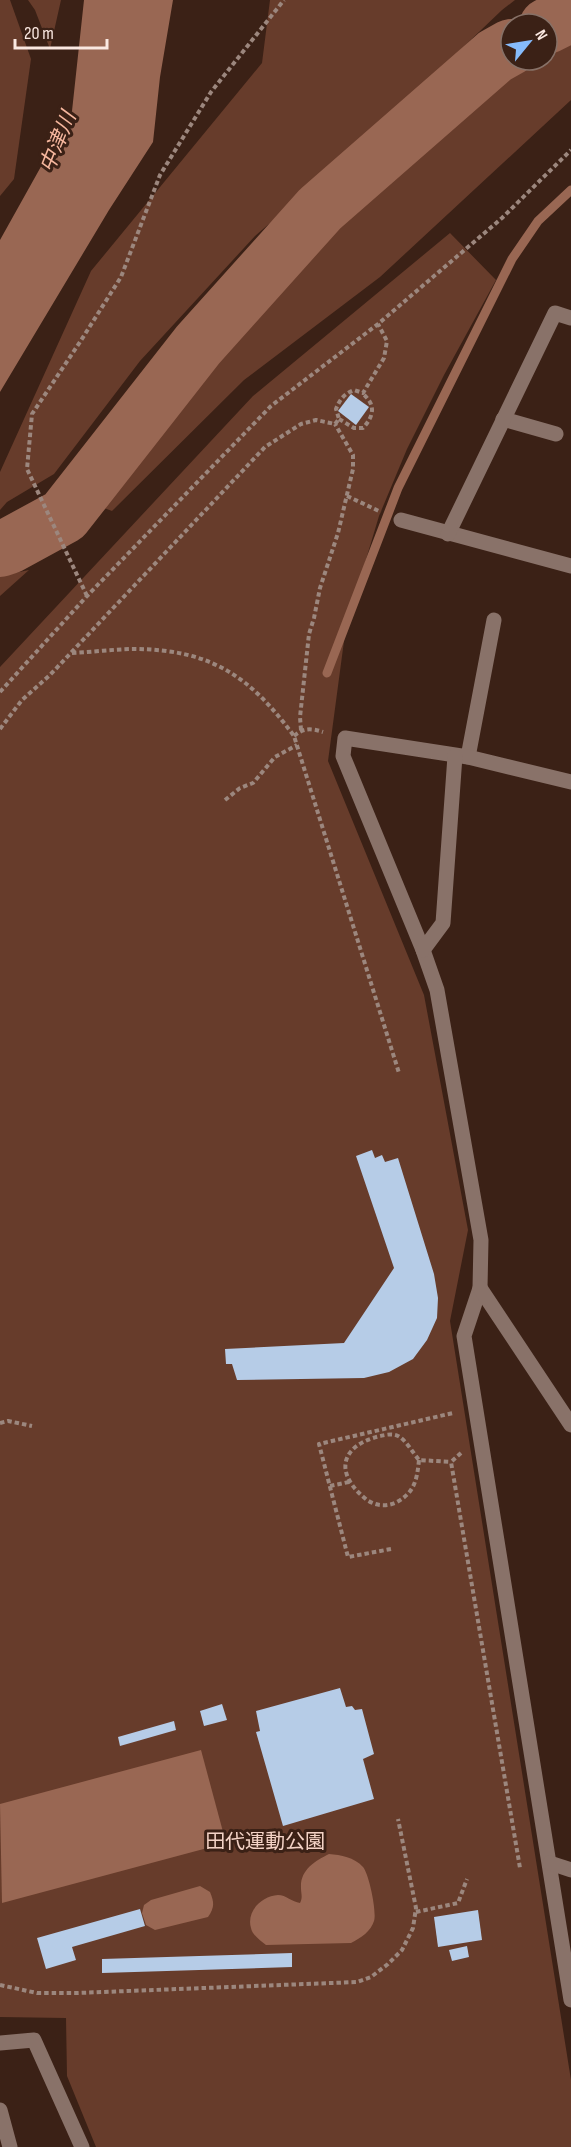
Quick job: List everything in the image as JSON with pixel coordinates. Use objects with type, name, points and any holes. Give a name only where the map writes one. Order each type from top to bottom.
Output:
[{"type":"street","points":[[448,534],[555,313],[571,318]]},
{"type":"street","points":[[503,419],[556,434]]},
{"type":"street","points":[[401,520],[571,567]]},
{"type":"street","points":[[423,950],[442,923],[462,756],[494,620]]},
{"type":"street","points":[[571,782],[462,756],[345,738],[343,756],[423,950],[437,990],[482,1240],[480,1288],[464,1336],[571,2000]]},
{"type":"street","points":[[480,1288],[571,1425]]},
{"type":"street","points":[[550,1863],[571,1870]]},
{"type":"street","points":[[0,2043],[34,2040],[82,2147]]},
{"type":"street","points":[[0,2110],[10,2147]]},
{"type":"path","points":[[87,596],[27,470],[32,414],[121,276],[160,175],[212,92],[284,0]]},
{"type":"path","points":[[0,692],[87,596],[271,406],[378,324],[501,218],[571,150]]},
{"type":"path","points":[[362,393],[369,386],[384,358],[387,341],[378,324]]},
{"type":"path","points":[[354,390],[362,393],[369,399],[373,408],[371,419],[363,428],[354,428],[339,420],[336,409],[340,399],[346,393],[354,390]]},
{"type":"path","points":[[0,729],[22,700],[72,653],[265,447],[301,424],[316,420],[335,424],[353,455],[353,469],[338,533],[320,588],[309,634],[300,717],[301,730]]},
{"type":"path","points":[[335,424],[339,420]]},
{"type":"path","points":[[346,496],[401,520]]},
{"type":"path","points":[[72,653],[135,649],[197,656],[227,669],[259,694],[276,712],[294,736],[399,1073]]},
{"type":"path","points":[[294,736],[301,730],[314,729],[345,738]]},
{"type":"path","points":[[225,800],[240,788],[254,783],[275,757],[297,745]]},
{"type":"path","points":[[391,1549],[348,1557],[319,1444],[453,1412],[455,1422]]},
{"type":"path","points":[[0,1424],[8,1421],[32,1426]]},
{"type":"path","points":[[398,1425],[398,1436]]},
{"type":"path","points":[[419,1460],[417,1480],[411,1492],[395,1503],[374,1505],[357,1492],[349,1482],[345,1469],[347,1454],[357,1444],[388,1434],[398,1436],[419,1460],[451,1462],[461,1453],[459,1443]]},
{"type":"path","points":[[451,1462],[520,1868]]},
{"type":"path","points":[[330,1486],[349,1482]]},
{"type":"path","points":[[0,1985],[47,1993],[357,1982],[371,1977],[402,1950],[413,1928],[416,1912],[398,1819]]},
{"type":"path","points":[[416,1912],[458,1903],[467,1879]]},
{"type":"green space","points":[[0,0],[10,0],[31,59],[14,179],[0,196]]},
{"type":"green space","points":[[28,0],[61,0],[50,49],[35,10]]},
{"type":"green space","points":[[270,0],[515,0],[499,12],[369,137],[255,236],[140,361],[54,474],[7,502],[0,510],[0,472],[91,271],[262,63]]},
{"type":"green space","points":[[571,29],[571,100],[380,277],[244,380],[112,511],[91,503],[152,416],[210,349],[387,173],[501,72],[559,72],[559,36]]},
{"type":"green space","name":"田代運動公園","points":[[450,233],[496,280],[407,449],[379,516],[346,626],[328,761],[424,995],[468,1230],[450,1321],[571,2080],[571,2147],[96,2147],[67,2076],[66,2018],[0,2017],[0,667],[253,396]]},
{"type":"green space","points":[[29,570],[0,596],[0,576]]},
{"type":"water","name":"中津川","points":[[84,0],[173,0],[160,77],[153,142],[109,210],[0,392],[0,240],[72,111]]},
{"type":"water","points":[[201,1750],[226,1843],[2,1903],[0,1804]]},
{"type":"water","points":[[329,1854],[351,1859],[363,1867],[370,1885],[375,1916],[371,1928],[351,1943],[266,1945],[252,1931],[250,1922],[253,1910],[266,1898],[278,1895],[300,1903],[303,1876],[314,1863]]},
{"type":"water","points":[[200,1886],[210,1892],[212,1899],[213,1907],[208,1917],[155,1930],[146,1925],[142,1913],[144,1905],[151,1900]]},
{"type":"building","points":[[351,394],[369,407],[356,425],[338,411]]},
{"type":"building","points":[[372,1150],[375,1158],[382,1155],[385,1162],[398,1158],[434,1274],[438,1298],[437,1318],[427,1340],[413,1359],[389,1372],[364,1378],[237,1380],[232,1364],[226,1364],[225,1349],[344,1343],[394,1268],[356,1156]]},
{"type":"building","points":[[340,1688],[346,1707],[352,1706],[355,1710],[362,1709],[374,1754],[363,1759],[374,1799],[283,1826],[256,1732],[260,1731],[256,1711]]},
{"type":"building","points":[[222,1704],[227,1720],[204,1726],[200,1711]]},
{"type":"building","points":[[174,1721],[176,1730],[120,1746],[118,1737]]},
{"type":"building","points":[[140,1909],[145,1926],[72,1947],[76,1960],[46,1969],[37,1938]]},
{"type":"building","points":[[478,1910],[482,1940],[438,1947],[434,1917]]},
{"type":"building","points":[[467,1946],[469,1957],[452,1961],[449,1950]]},
{"type":"building","points":[[292,1953],[292,1967],[102,1973],[102,1959]]},
{"type":"waterway","points":[[559,20],[571,14]]},
{"type":"waterway","points":[[0,549],[64,516],[198,345],[320,209],[499,54]]},
{"type":"waterway","points":[[327,673],[398,488],[512,259],[538,221],[571,190]]}]
